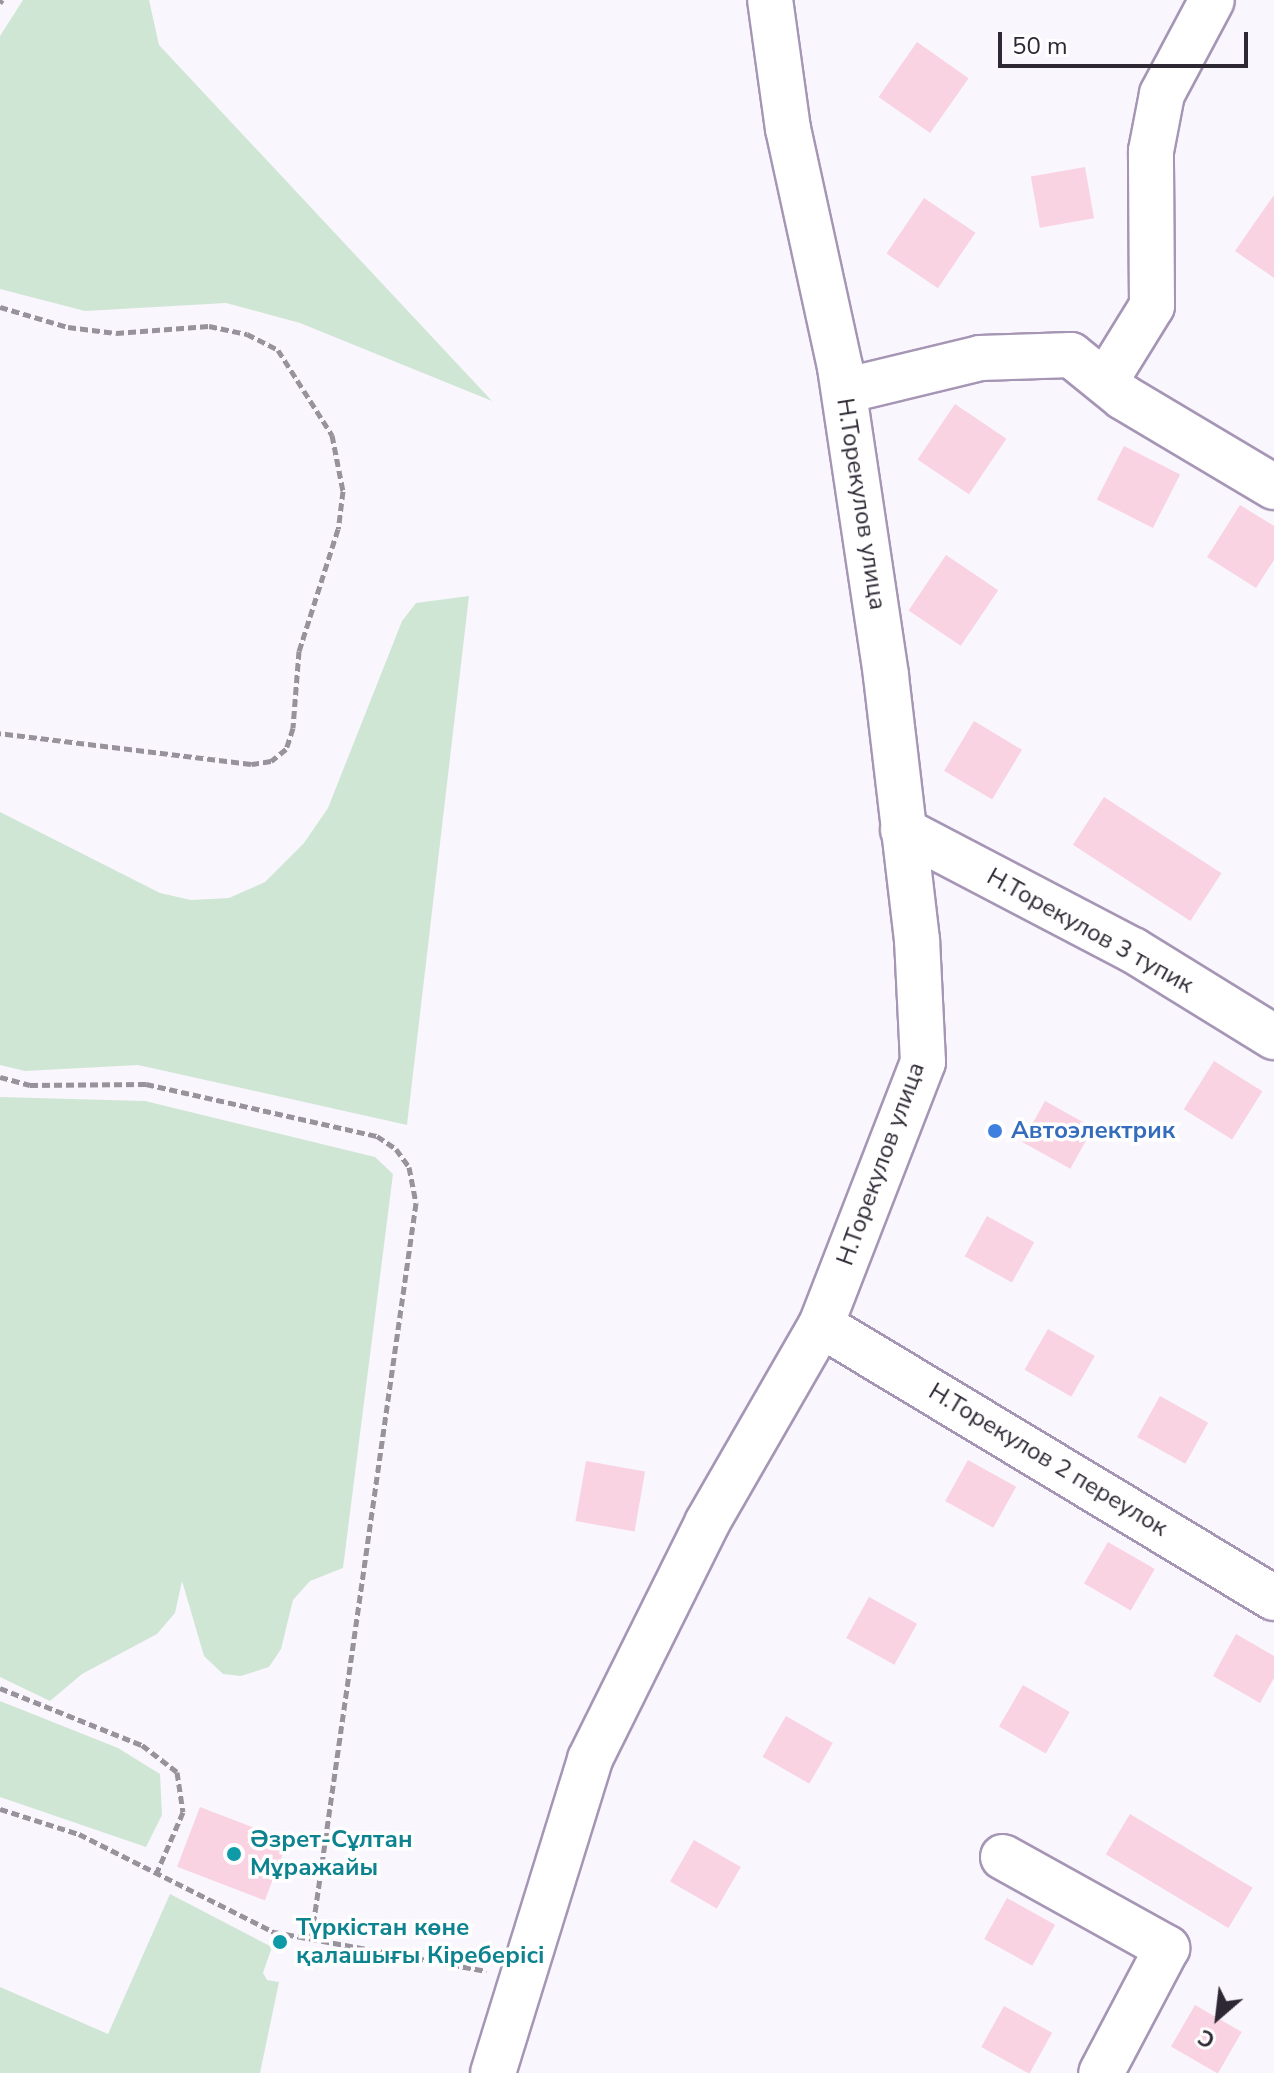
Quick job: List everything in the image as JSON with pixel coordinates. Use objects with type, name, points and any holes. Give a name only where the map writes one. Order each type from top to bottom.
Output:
[{"type":"street","name":"Н.Торекулов улица","points":[[493,2073],[590,1759],[707,1523],[821,1325],[923,1062],[886,675],[844,391],[788,129],[770,0]]},
{"type":"street","points":[[1105,382],[1152,306],[1151,151],[1162,94],[1212,0]]},
{"type":"street","points":[[844,391],[980,358],[1071,355],[1105,382],[1274,487]]},
{"type":"street","name":"Н.Торекулов 3 тупик","points":[[903,830],[1133,950],[1274,1037]]},
{"type":"street","name":"Н.Торекулов 2 переулок","points":[[821,1325],[1274,1598]]},
{"type":"street","points":[[1003,1857],[1167,1948],[1101,2073]]},
{"type":"path","points":[[0,307],[68,327],[116,333],[209,326],[278,350],[305,387],[332,435],[343,491],[338,529],[299,651],[293,728],[286,749],[271,761],[251,764],[0,733]]},
{"type":"path","points":[[0,1077],[30,1085],[146,1084],[377,1136],[396,1149],[409,1167],[416,1203],[311,1941]]},
{"type":"path","points":[[0,1688],[142,1745],[177,1772],[183,1812],[157,1872]]},
{"type":"path","points":[[0,1809],[79,1834],[274,1932],[522,1977]]},
{"type":"green space","points":[[23,0],[149,0],[159,45],[492,401],[300,323],[226,303],[85,311],[0,289],[0,36]]},
{"type":"green space","points":[[469,596],[407,1125],[138,1065],[25,1071],[0,1065],[0,812],[160,893],[191,900],[229,898],[265,882],[304,843],[328,808],[402,621],[416,603]]},
{"type":"green space","points":[[0,1097],[145,1101],[375,1157],[393,1174],[343,1568],[310,1581],[293,1600],[281,1649],[269,1667],[241,1676],[223,1674],[204,1656],[182,1581],[175,1613],[157,1634],[82,1674],[50,1701],[0,1677]]},
{"type":"green space","points":[[0,1701],[118,1748],[160,1774],[162,1815],[146,1847],[0,1797]]},
{"type":"green space","points":[[170,1894],[272,1947],[263,1973],[267,1980],[279,1982],[260,2073],[0,2073],[0,1987],[108,2034]]},
{"type":"building","points":[[917,42],[969,78],[930,133],[879,97]]},
{"type":"building","points":[[1085,167],[1094,218],[1040,228],[1031,177]]},
{"type":"building","points":[[1274,195],[1274,278],[1235,251]]},
{"type":"building","points":[[924,198],[975,233],[938,288],[887,254]]},
{"type":"building","points":[[955,404],[1006,439],[969,494],[918,460]]},
{"type":"building","points":[[1124,446],[1180,475],[1153,528],[1097,499]]},
{"type":"building","points":[[1240,505],[1274,526],[1274,560],[1256,588],[1207,557]]},
{"type":"building","points":[[946,555],[998,590],[961,646],[909,611]]},
{"type":"building","points":[[974,721],[1022,750],[992,800],[944,771]]},
{"type":"building","points":[[1104,797],[1221,873],[1190,921],[1073,845]]},
{"type":"building","points":[[1214,1061],[1262,1091],[1232,1140],[1184,1109]]},
{"type":"building","points":[[1045,1101],[1093,1128],[1070,1169],[1022,1142]]},
{"type":"building","points":[[987,1216],[1034,1242],[1012,1282],[965,1256]]},
{"type":"building","points":[[1048,1329],[1095,1356],[1071,1397],[1024,1370]]},
{"type":"building","points":[[1160,1396],[1208,1423],[1185,1464],[1137,1437]]},
{"type":"building","points":[[968,1460],[1016,1487],[993,1528],[945,1501]]},
{"type":"building","points":[[586,1461],[645,1471],[634,1531],[575,1521]]},
{"type":"building","points":[[1108,1542],[1155,1569],[1131,1611],[1084,1584]]},
{"type":"building","points":[[869,1597],[917,1624],[894,1665],[846,1638]]},
{"type":"building","points":[[1236,1634],[1274,1656],[1274,1678],[1260,1703],[1213,1676]]},
{"type":"building","points":[[1023,1685],[1070,1712],[1046,1754],[999,1727]]},
{"type":"building","points":[[786,1716],[833,1743],[809,1784],[762,1757]]},
{"type":"building","name":"Әзрет-Сұлтан Мұражайы","points":[[200,1807],[288,1841],[265,1900],[177,1867]]},
{"type":"building","points":[[1130,1814],[1253,1888],[1228,1928],[1106,1854]]},
{"type":"building","points":[[694,1840],[741,1867],[717,1909],[670,1882]]},
{"type":"building","points":[[1007,1898],[1055,1925],[1032,1966],[984,1939]]},
{"type":"building","points":[[1195,2005],[1242,2032],[1218,2073],[1171,2047]]},
{"type":"building","points":[[1004,2006],[1052,2033],[1030,2073],[981,2047]]},
{"type":"place","name":"Автоэлектрик","points":[[995,1131]]},
{"type":"place","name":"Әзрет-Сұлтан Мұражайы","points":[[234,1854]]},
{"type":"place","name":"Түркістан көне қалашығы Кіреберісі","points":[[280,1942]]}]
